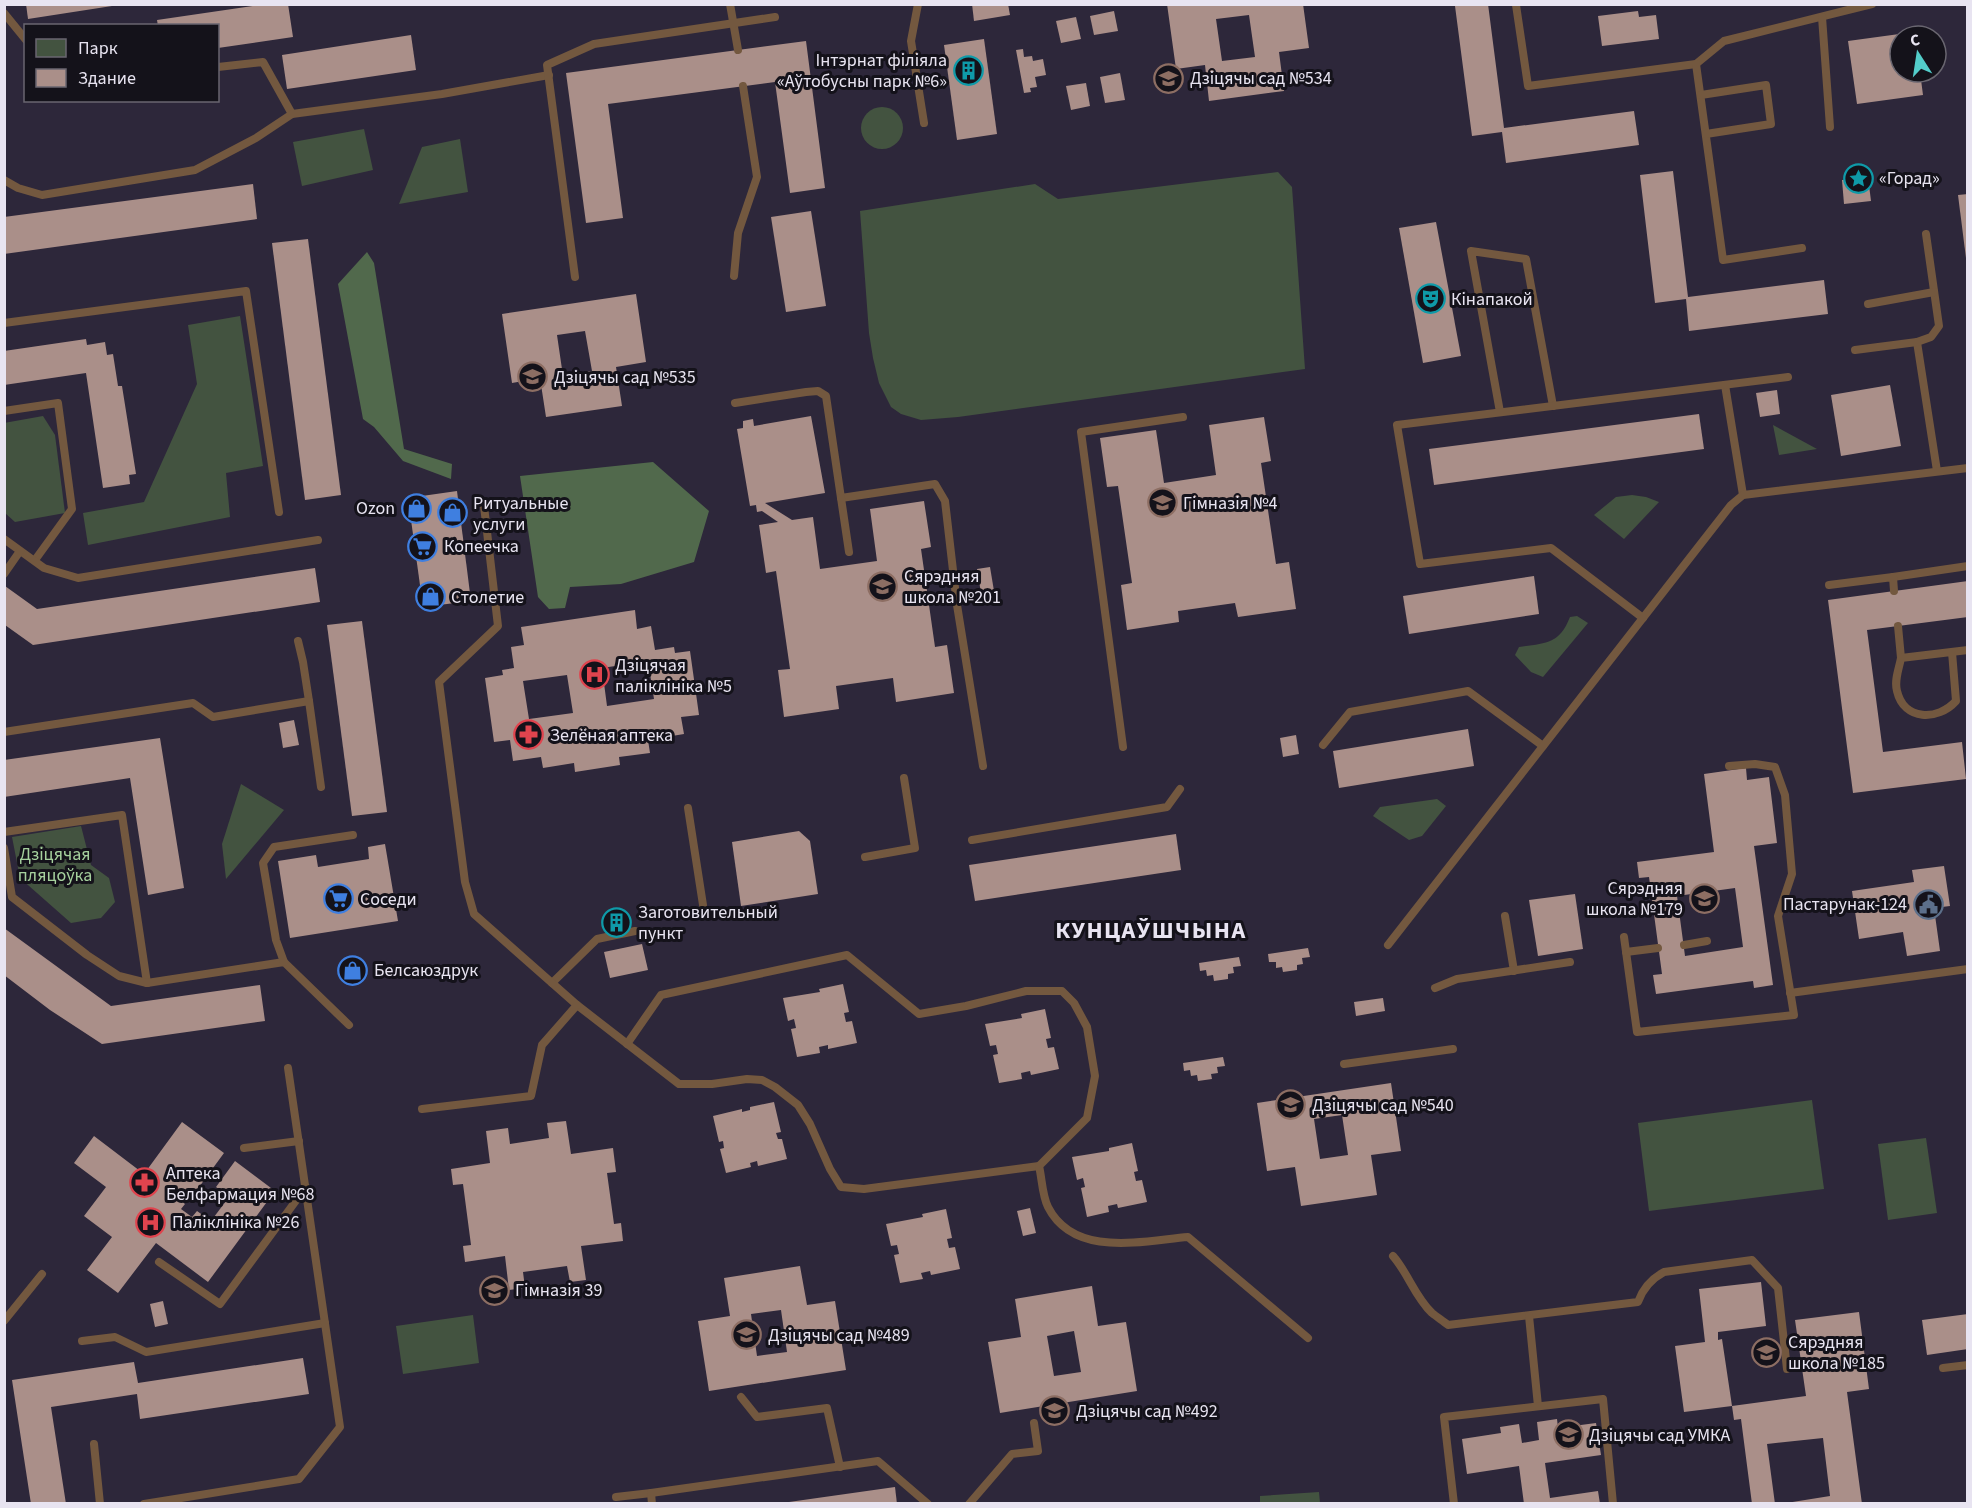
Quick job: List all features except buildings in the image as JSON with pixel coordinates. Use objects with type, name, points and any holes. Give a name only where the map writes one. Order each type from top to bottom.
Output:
[{"type":"lane","points":[[730,4],[738,50]]},
{"type":"lane","points":[[918,4],[911,41],[924,123]]},
{"type":"lane","points":[[1516,5],[1528,86],[1696,64],[1724,41],[1872,4]]},
{"type":"lane","points":[[4,13],[24,38]]},
{"type":"lane","points":[[574,277],[547,65],[594,44],[775,17]]},
{"type":"lane","points":[[1822,17],[1830,127]]},
{"type":"lane","points":[[219,67],[263,62],[292,114]]},
{"type":"lane","points":[[1696,64],[1723,260],[1802,248]]},
{"type":"lane","points":[[4,180],[18,188],[42,195],[195,170],[256,138],[292,114],[442,94],[549,75]]},
{"type":"lane","points":[[1701,95],[1766,85],[1771,124],[1706,134]]},
{"type":"lane","points":[[734,276],[738,233],[757,177],[743,86]]},
{"type":"lane","points":[[1855,350],[1917,342],[1931,337],[1939,326],[1926,234]]},
{"type":"lane","points":[[1500,412],[1471,251],[1526,259],[1552,406]]},
{"type":"lane","points":[[4,323],[246,291],[279,512]]},
{"type":"lane","points":[[1868,304],[1934,292]]},
{"type":"lane","points":[[1917,342],[1937,471]]},
{"type":"lane","points":[[1643,618],[1551,548],[1420,564],[1398,425],[1788,377]]},
{"type":"lane","points":[[1725,385],[1743,495]]},
{"type":"lane","points":[[735,403],[818,391],[826,396],[849,552]]},
{"type":"lane","points":[[4,411],[58,403],[72,509],[35,560]]},
{"type":"lane","points":[[1124,747],[1081,432],[1183,417]]},
{"type":"lane","points":[[1388,945],[1731,505],[1743,495],[1968,468]]},
{"type":"lane","points":[[842,498],[935,484],[945,501],[957,605],[983,766]]},
{"type":"lane","points":[[483,506],[498,626],[439,682],[465,882],[474,914],[577,1005],[627,1044],[679,1084],[712,1084],[747,1079],[762,1080],[775,1087],[798,1105],[810,1124],[830,1170],[841,1186],[864,1189],[1039,1166],[1087,1118],[1095,1076],[1087,1027],[1074,1003],[1062,991],[1026,991],[920,1014],[847,955],[661,995],[627,1044]]},
{"type":"lane","points":[[4,539],[44,568],[78,578],[318,540]]},
{"type":"lane","points":[[4,574],[20,551]]},
{"type":"lane","points":[[1829,585],[1968,566]]},
{"type":"lane","points":[[1893,577],[1894,591]]},
{"type":"lane","points":[[1898,626],[1901,658],[1896,682],[1897,693],[1909,710],[1929,716],[1940,714],[1956,701],[1952,652]]},
{"type":"lane","points":[[298,641],[321,787]]},
{"type":"lane","points":[[1901,658],[1968,650]]},
{"type":"lane","points":[[1323,745],[1350,712],[1468,691],[1543,746]]},
{"type":"lane","points":[[4,732],[193,703],[213,717],[309,700]]},
{"type":"lane","points":[[1624,937],[1637,1032],[1794,1015],[1778,916],[1792,874],[1785,795],[1775,767],[1755,764],[1729,766]]},
{"type":"lane","points":[[866,857],[915,848],[904,778]]},
{"type":"lane","points":[[972,840],[1167,807],[1180,789]]},
{"type":"lane","points":[[688,808],[703,905]]},
{"type":"lane","points":[[4,832],[122,814],[147,983]]},
{"type":"lane","points":[[349,1025],[284,962],[276,940],[263,863],[274,847],[353,835]]},
{"type":"lane","points":[[4,848],[12,897],[87,955],[119,976],[147,983],[284,962]]},
{"type":"lane","points":[[1505,916],[1514,971]]},
{"type":"lane","points":[[552,983],[597,939],[635,931]]},
{"type":"lane","points":[[1684,945],[1707,941]]},
{"type":"lane","points":[[1626,952],[1658,948]]},
{"type":"lane","points":[[1435,988],[1457,979],[1570,962]]},
{"type":"lane","points":[[1791,993],[1968,969]]},
{"type":"lane","points":[[422,1109],[531,1096],[542,1045],[577,1005]]},
{"type":"lane","points":[[1344,1064],[1453,1050]]},
{"type":"lane","points":[[144,1503],[299,1479],[340,1427],[288,1068]]},
{"type":"lane","points":[[244,1148],[299,1141]]},
{"type":"lane","points":[[1039,1166],[1047,1206],[1062,1224],[1082,1238],[1106,1244],[1188,1237],[1308,1338]]},
{"type":"lane","points":[[159,1262],[220,1304],[306,1187]]},
{"type":"lane","points":[[1394,1256],[1431,1312],[1448,1325],[1638,1302],[1641,1293],[1653,1278],[1664,1272],[1752,1260],[1778,1288],[1787,1369]]},
{"type":"lane","points":[[4,1321],[42,1274]]},
{"type":"lane","points":[[1529,1316],[1538,1406]]},
{"type":"lane","points":[[82,1341],[115,1337],[146,1352],[325,1323]]},
{"type":"lane","points":[[1943,1368],[1968,1365]]},
{"type":"lane","points":[[741,1397],[757,1417],[827,1408],[840,1467]]},
{"type":"lane","points":[[1454,1503],[1444,1417],[1603,1399],[1613,1503]]},
{"type":"lane","points":[[969,1503],[1012,1454],[1038,1451],[1034,1422]]},
{"type":"lane","points":[[94,1444],[100,1503]]},
{"type":"lane","points":[[616,1497],[878,1461],[928,1503]]},
{"type":"lane","points":[[651,1493],[652,1503]]},
{"type":"green space","points":[[882,107],[890,108],[897,113],[902,120],[902,136],[897,143],[890,148],[882,149],[874,148],[867,143],[862,136],[861,128],[862,120],[867,113],[874,108]]},
{"type":"green space","points":[[364,129],[373,170],[302,186],[293,142]]},
{"type":"green space","points":[[460,139],[468,192],[399,204],[422,147]]},
{"type":"green space","points":[[1278,172],[1292,187],[1305,369],[958,417],[921,420],[901,414],[891,407],[879,383],[869,333],[860,211],[1035,184],[1058,199]]},
{"type":"green space","points":[[367,252],[374,263],[404,449],[452,464],[451,479],[403,461],[374,427],[363,419],[338,284]]},
{"type":"green space","points":[[240,316],[263,466],[226,473],[230,517],[88,545],[83,513],[144,502],[197,384],[188,325]]},
{"type":"green space","points":[[43,416],[55,435],[65,513],[15,522],[5,513],[4,423]]},
{"type":"green space","points":[[1773,425],[1817,449],[1779,455]]},
{"type":"green space","points":[[653,462],[709,511],[694,562],[621,584],[570,587],[565,608],[549,609],[538,597],[520,476]]},
{"type":"green space","points":[[1632,495],[1659,502],[1624,539],[1594,515],[1616,497]]},
{"type":"green space","points":[[1577,616],[1588,623],[1543,677],[1531,672],[1515,655],[1519,647],[1544,643],[1556,638],[1570,617]]},
{"type":"green space","points":[[241,784],[284,810],[226,879],[222,844]]},
{"type":"green space","points":[[1437,799],[1446,806],[1422,836],[1409,840],[1373,816],[1380,807]]},
{"type":"green space","name":"Дзіцячая пляцоўка","points":[[81,826],[91,865],[109,878],[115,902],[101,918],[71,923],[20,878],[12,837]]},
{"type":"green space","points":[[1812,1100],[1824,1189],[1649,1211],[1638,1123]]},
{"type":"green space","points":[[1926,1138],[1937,1213],[1888,1220],[1878,1144]]},
{"type":"green space","points":[[473,1315],[479,1363],[403,1374],[396,1326]]},
{"type":"green space","points":[[1319,1492],[1320,1503],[1260,1503],[1260,1496]]},
{"type":"place","name":"Інтэрнат філіяла «Аўтобусны парк №6»","points":[[968,70]]},
{"type":"place","name":"Дзіцячы сад №534","points":[[1169,78]]},
{"type":"place","name":"«Горад»","points":[[1858,178]]},
{"type":"place","name":"Кінапакой","points":[[1430,299]]},
{"type":"place","name":"Дзіцячы сад №535","points":[[533,377]]},
{"type":"place","name":"Гімназія №4","points":[[1162,503]]},
{"type":"place","name":"Ozon","points":[[416,508]]},
{"type":"place","name":"Ритуальные услуги","points":[[452,513]]},
{"type":"place","name":"Копеечка","points":[[423,546]]},
{"type":"place","name":"Сярэдняя школа №201","points":[[883,586]]},
{"type":"place","name":"Столетие","points":[[430,597]]},
{"type":"place","name":"Дзіцячая паліклініка №5","points":[[594,675]]},
{"type":"place","name":"Зелёная аптека","points":[[529,735]]},
{"type":"place","name":"Сярэдняя школа №179","points":[[1704,898]]},
{"type":"place","name":"Соседи","points":[[339,899]]},
{"type":"place","name":"Пастарунак-124","points":[[1928,904]]},
{"type":"place","name":"Заготовительный пункт","points":[[617,922]]},
{"type":"place","name":"Белсаюздрук","points":[[353,970]]},
{"type":"place","name":"Дзіцячы сад №540","points":[[1291,1105]]},
{"type":"place","name":"Аптека Белфармация №68","points":[[145,1183]]},
{"type":"place","name":"Паліклініка №26","points":[[151,1222]]},
{"type":"place","name":"Гімназія 39","points":[[494,1290]]},
{"type":"place","name":"Дзіцячы сад №489","points":[[747,1335]]},
{"type":"place","name":"Сярэдняя школа №185","points":[[1767,1352]]},
{"type":"place","name":"Дзіцячы сад №492","points":[[1055,1411]]},
{"type":"place","name":"Дзіцячы сад УМКА","points":[[1568,1435]]},
{"type":"district","name":"КУНЦАЎШЧЫНА","points":[[1151,930]]}]
